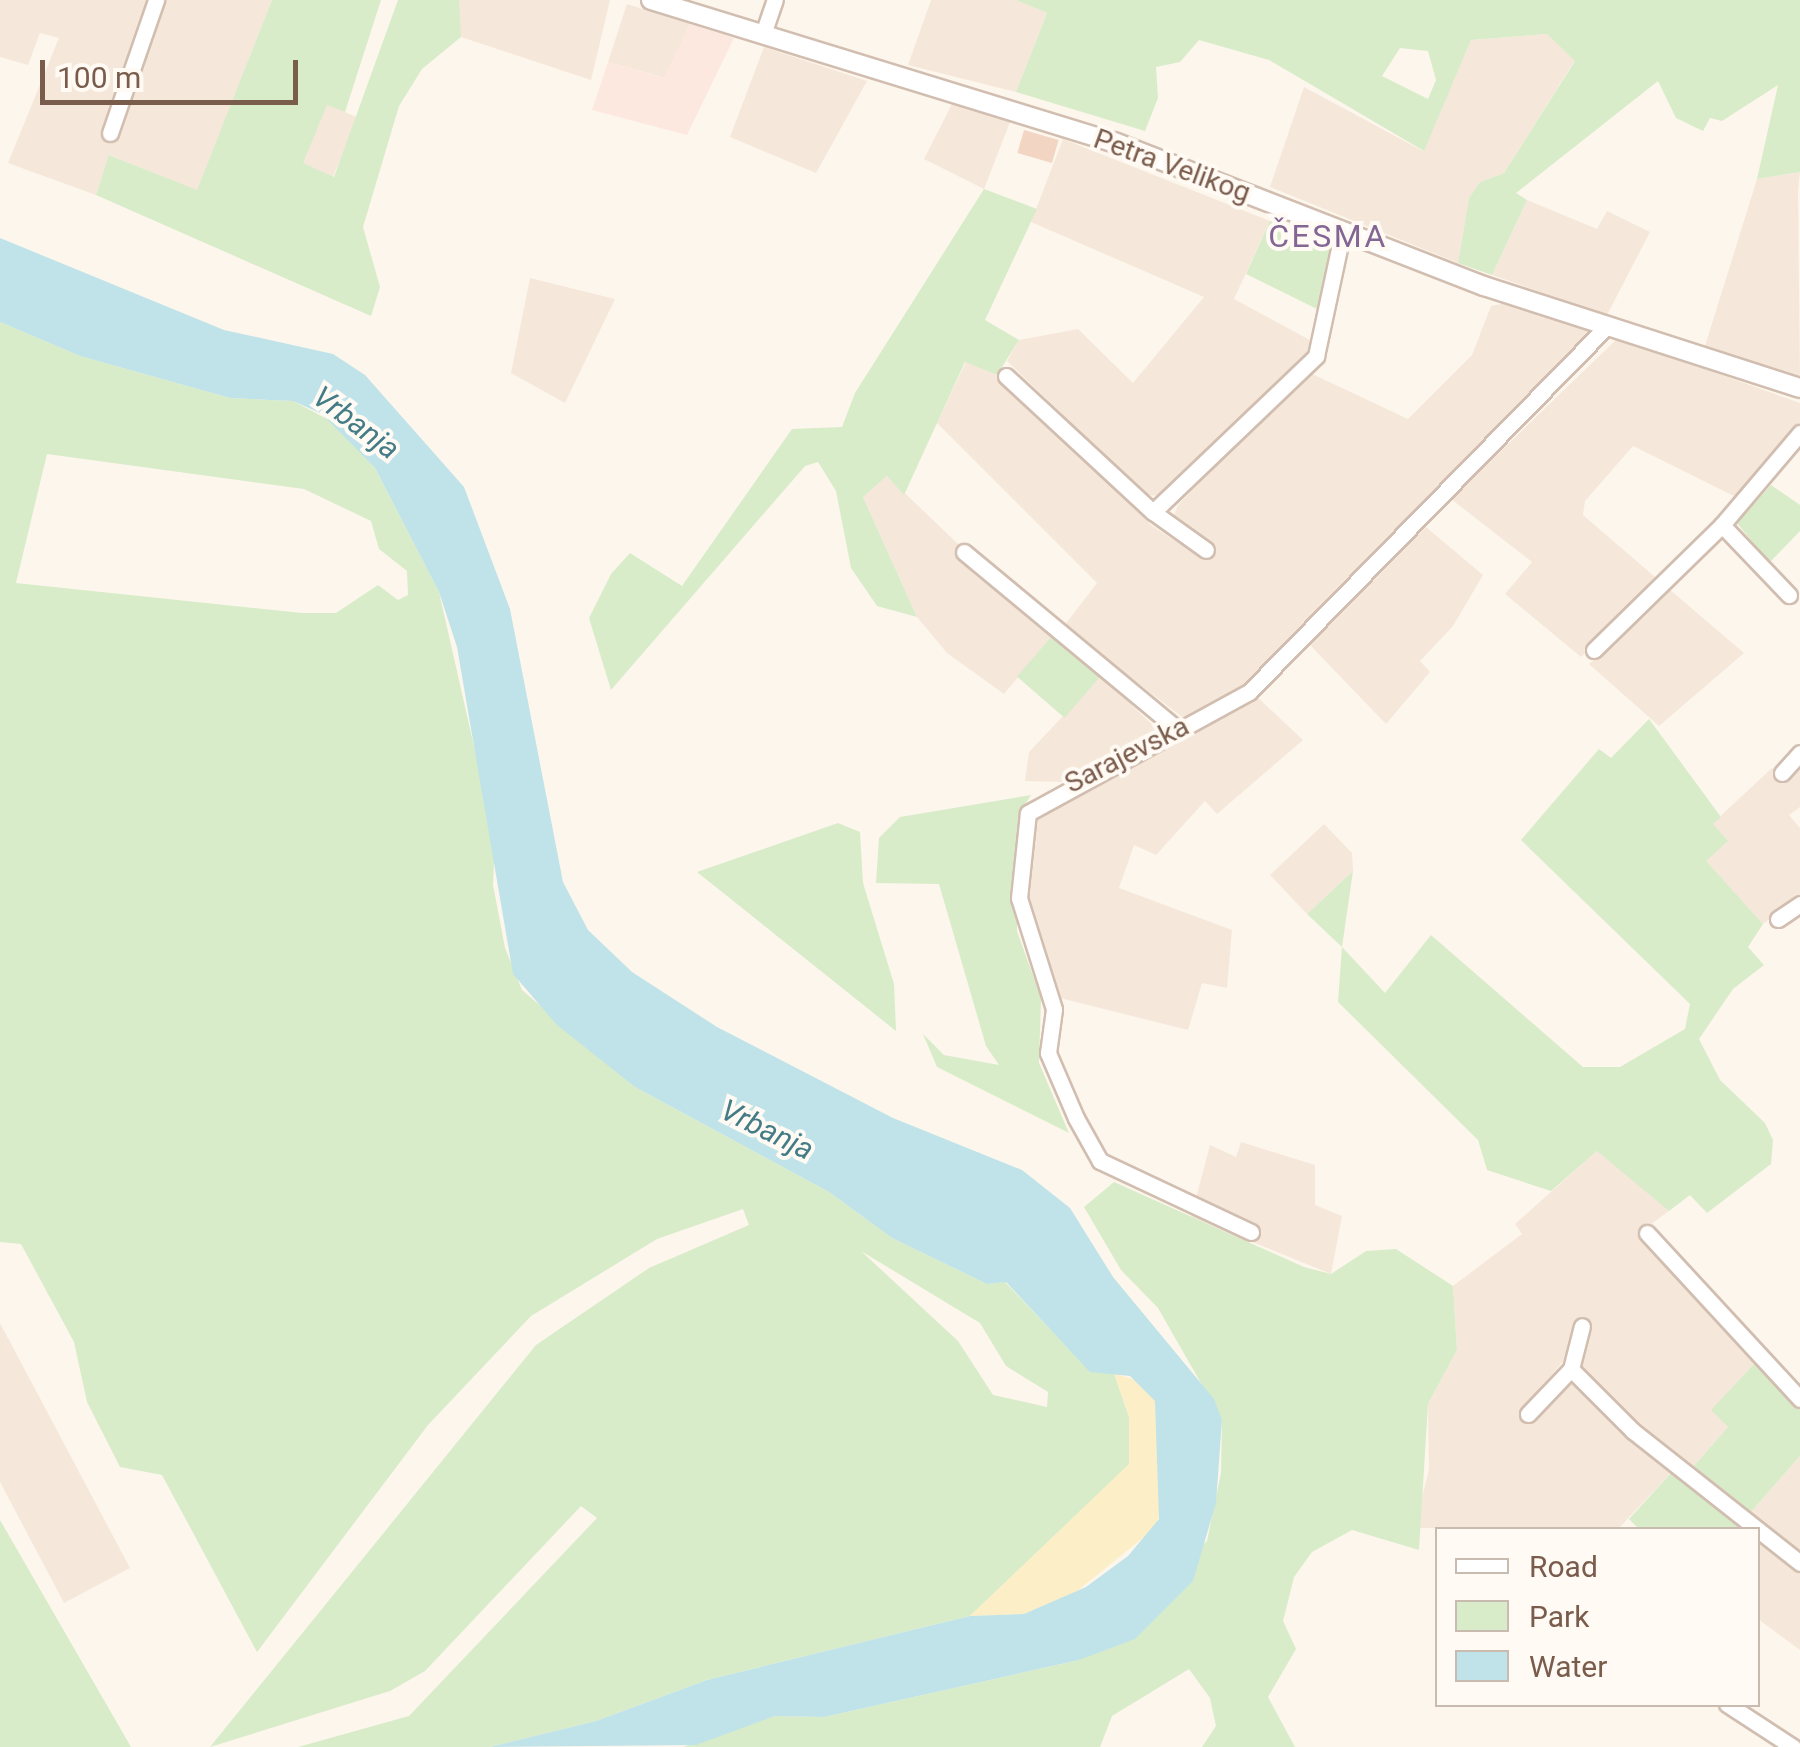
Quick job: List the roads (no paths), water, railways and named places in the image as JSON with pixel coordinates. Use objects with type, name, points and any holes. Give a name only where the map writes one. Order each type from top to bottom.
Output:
[{"type":"street","points":[[110,133],[156,0]]},
{"type":"street","name":"Petra Velikog","points":[[651,0],[1114,142],[1343,230],[1608,325],[1800,388]]},
{"type":"street","points":[[763,34],[775,0]]},
{"type":"street","points":[[1153,512],[1316,356],[1328,329],[1343,230]]},
{"type":"street","name":"Sarajevska","points":[[1251,1232],[1100,1161],[1052,1066],[1054,1009],[1019,898],[1022,828],[1036,804],[1249,692],[1314,633],[1608,325]]},
{"type":"street","points":[[1006,376],[1153,512],[1206,550]]},
{"type":"street","points":[[1594,650],[1722,525],[1800,433]]},
{"type":"street","points":[[1722,525],[1789,595]]},
{"type":"street","points":[[964,552],[1177,729]]},
{"type":"street","points":[[1782,773],[1800,754]]},
{"type":"street","points":[[1778,919],[1800,904]]},
{"type":"street","points":[[1647,1232],[1800,1400]]},
{"type":"street","points":[[1528,1414],[1571,1369],[1582,1326]]},
{"type":"street","points":[[1571,1369],[1633,1431],[1754,1527]]},
{"type":"street","points":[[1760,1531],[1800,1563]]},
{"type":"street","points":[[1732,1707],[1793,1747]]},
{"type":"water","name":"Vrbanja","points":[[0,238],[224,330],[333,354],[365,375],[464,487],[510,609],[563,882],[588,930],[632,972],[717,1027],[893,1118],[1022,1170],[1070,1208],[1113,1277],[1214,1399],[1222,1420],[1216,1503],[1193,1581],[1135,1639],[1079,1660],[824,1717],[775,1716],[696,1745],[490,1747],[596,1721],[707,1680],[970,1616],[1024,1614],[1086,1587],[1128,1556],[1159,1519],[1155,1401],[1130,1376],[1090,1372],[1006,1282],[987,1284],[892,1238],[829,1192],[635,1087],[557,1025],[513,974],[457,647],[439,592],[375,468],[322,414],[293,401],[230,398],[80,356],[0,322]]},
{"type":"district","name":"ČESMA","points":[[1328,236]]}]
